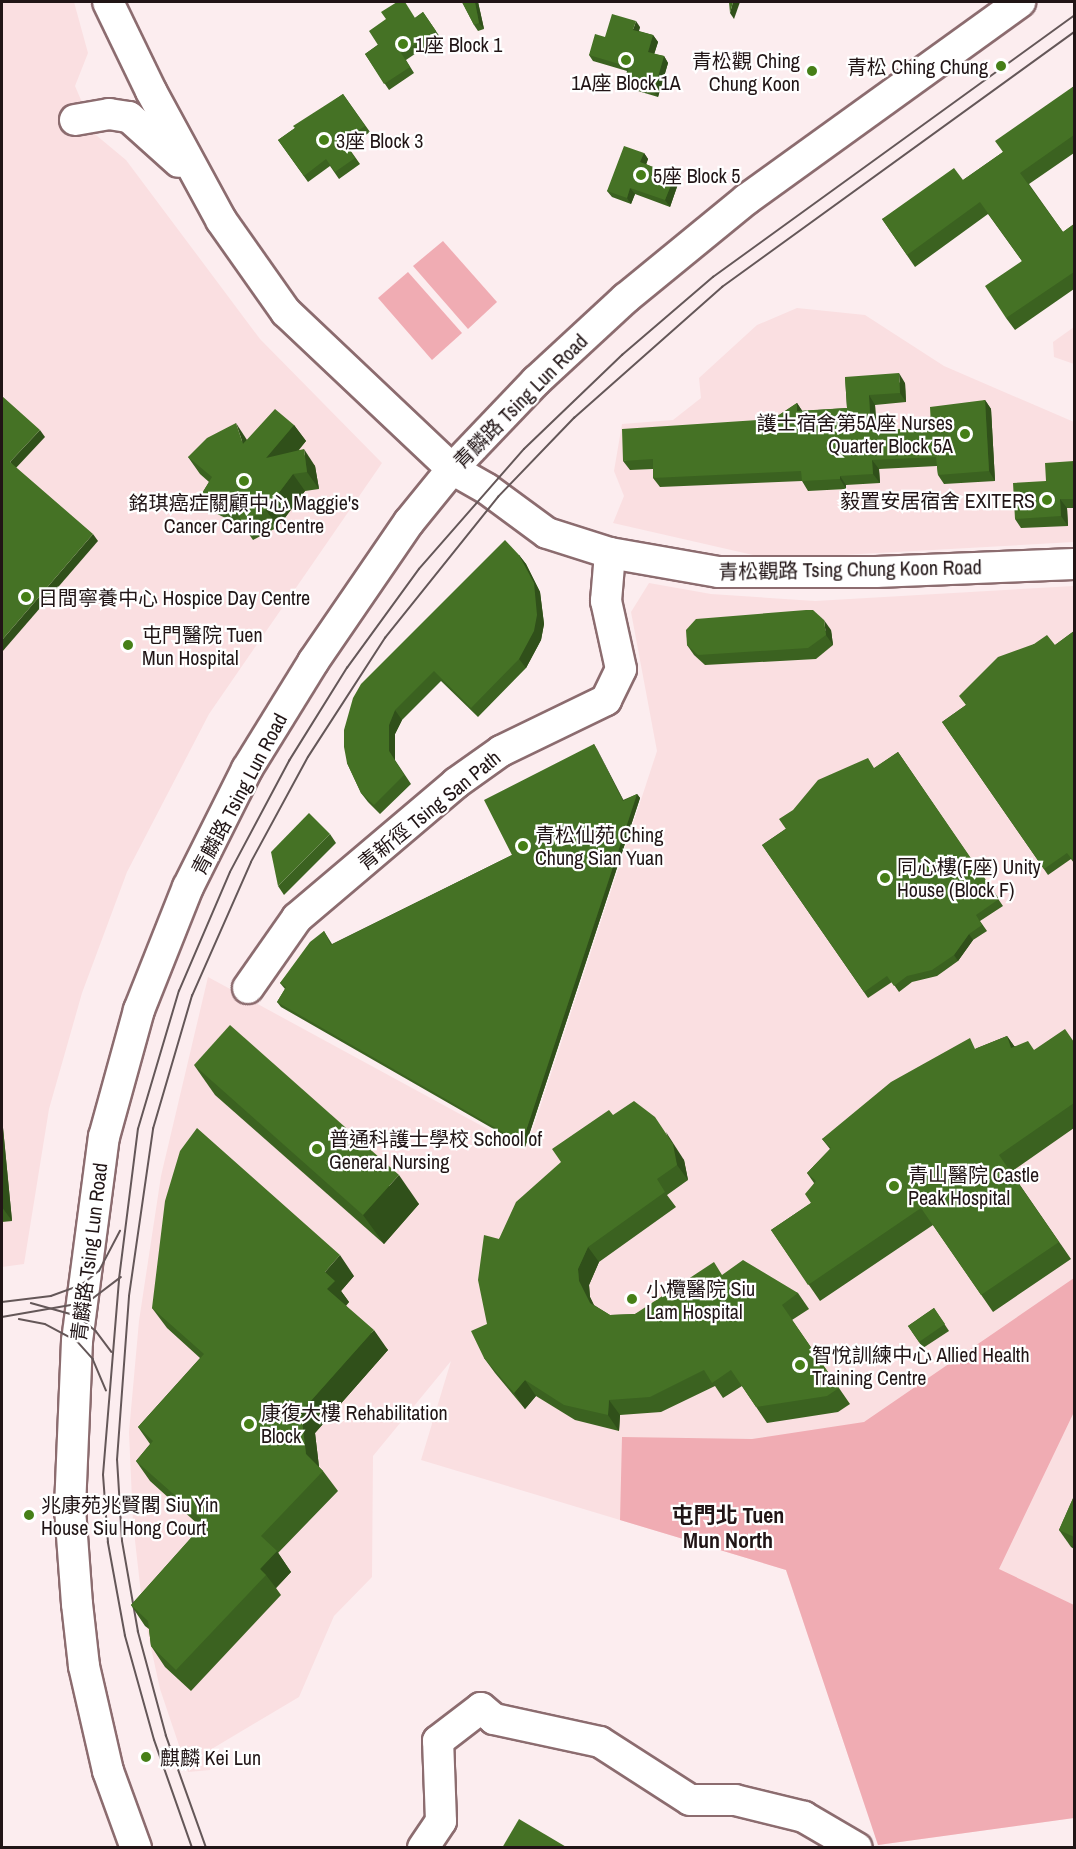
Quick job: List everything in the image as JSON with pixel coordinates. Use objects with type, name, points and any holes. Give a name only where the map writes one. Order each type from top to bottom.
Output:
[{"type":"street","name":"青松觀路 Tsing Chung Koon Road","points":[[108,2],[221,220],[286,312],[452,469],[487,489],[547,533],[610,553],[718,572],[759,574],[1074,564]]},
{"type":"street","name":"青麟路 Tsing Lun Road","points":[[136,1848],[108,1771],[84,1666],[70,1508],[79,1305],[104,1137],[140,1010],[188,887],[247,769],[313,662],[409,522],[452,469],[536,381],[626,298],[729,213],[1020,2]]},
{"type":"street","name":"青松觀路 Tsing Chung Koon Road","points":[[75,120],[109,114],[129,117],[158,139],[204,188]]},
{"type":"street","name":"青新徑 Tsing San Path","points":[[248,988],[297,918],[456,783],[501,751],[606,700],[621,669],[619,646],[606,601],[610,553]]},
{"type":"street","points":[[423,1848],[441,1821],[438,1741],[481,1708],[494,1719],[600,1742],[690,1800],[735,1800],[804,1817],[857,1848]]},
{"type":"shaded area","name":"屯門醫院 Tuen Mun Hospital","points":[[2,2],[74,2],[88,53],[75,86],[96,135],[126,160],[260,339],[382,463],[209,714],[127,872],[82,993],[49,1109],[24,1264],[2,1267]]},
{"type":"shaded area","points":[[443,241],[497,302],[468,329],[413,266]]},
{"type":"shaded area","points":[[408,272],[462,333],[432,360],[378,298]]},
{"type":"shaded area","points":[[797,308],[865,315],[944,366],[1074,422],[1074,542],[770,559],[613,523],[624,496],[614,471],[622,424],[673,420],[701,398],[699,378],[757,325]]},
{"type":"shaded area","points":[[1074,327],[1074,364],[1054,357],[1053,342]]},
{"type":"shaded area","name":"青山醫院 Castle Peak Hospital","points":[[649,583],[711,594],[815,601],[1074,586],[1074,1818],[878,1845],[786,1570],[421,1460],[451,1361],[373,1456],[372,1577],[334,1616],[299,1697],[210,1750],[210,1770],[188,1772],[160,1689],[143,1611],[133,1523],[129,1432],[139,1321],[161,1176],[208,977],[526,1150],[657,751],[631,612]]},
{"type":"shaded area","points":[[1074,1278],[1074,1412],[999,1569],[1074,1605],[1074,1818],[878,1845],[786,1570],[620,1520],[622,1437],[752,1439],[864,1422]]},
{"type":"building","name":"1座 Block 1","points":[[397,2],[405,2],[415,18],[423,12],[436,31],[401,53],[410,67],[384,84],[365,54],[378,45],[369,31],[386,19],[381,12]]},
{"type":"building","points":[[462,2],[475,2],[479,23],[474,25]]},
{"type":"building","name":"1A座 Block 1A","points":[[612,14],[636,21],[633,30],[653,35],[648,52],[664,56],[654,91],[624,82],[629,67],[589,55],[595,34],[605,37]]},
{"type":"building","points":[[1074,86],[1074,135],[1020,173],[1063,232],[1074,224],[1074,272],[1006,318],[985,286],[1022,261],[980,202],[907,255],[882,219],[954,168],[963,180],[1003,152],[995,141]]},
{"type":"building","name":"3座 Block 3","points":[[343,94],[365,126],[343,141],[355,158],[335,172],[326,159],[304,176],[278,140],[295,128],[293,126]]},
{"type":"building","name":"5座 Block 5","points":[[624,146],[644,153],[640,162],[675,175],[665,200],[630,188],[627,198],[607,191]]},
{"type":"building","points":[[899,373],[900,393],[869,395],[871,431],[931,427],[930,407],[985,400],[989,471],[938,475],[936,457],[872,460],[873,474],[840,476],[840,479],[802,481],[801,471],[653,478],[653,459],[623,461],[622,429],[773,419],[797,403],[797,411],[847,408],[845,377]]},
{"type":"building","name":"日間寧養中心 Hospice Day Centre","points":[[2,396],[40,430],[10,462],[93,534],[2,640]]},
{"type":"building","points":[[275,409],[294,425],[266,458],[304,449],[307,472],[293,474],[266,510],[241,523],[239,513],[201,495],[212,477],[188,457],[207,438],[236,423],[243,444]]},
{"type":"building","name":"毅置安居宿舍 EXITERS","points":[[1074,461],[1074,499],[1060,499],[1061,516],[1015,519],[1013,483],[1046,481],[1045,463]]},
{"type":"building","points":[[505,540],[519,555],[534,583],[537,615],[534,631],[519,659],[471,708],[434,671],[395,710],[389,725],[389,751],[404,775],[374,805],[361,793],[347,763],[344,730],[353,698],[361,684]]},
{"type":"building","points":[[813,610],[824,620],[826,635],[808,648],[698,655],[687,645],[686,630],[696,619]]},
{"type":"building","points":[[1074,631],[1074,862],[1067,853],[1044,869],[942,722],[966,705],[959,696],[998,657],[1034,644],[1047,635],[1055,645]]},
{"type":"building","name":"青松仙苑 Ching Chung Sian Yuan","points":[[594,744],[623,801],[637,794],[522,1143],[277,1002],[286,987],[280,983],[310,942],[324,931],[331,945],[512,855],[484,800]]},
{"type":"building","name":"同心樓(F座) Unity House (Block F)","points":[[898,752],[999,899],[976,915],[982,925],[969,934],[954,955],[932,970],[907,976],[894,986],[887,976],[864,992],[762,845],[786,829],[779,819],[793,810],[818,780],[868,758],[874,768]]},
{"type":"building","points":[[309,813],[330,834],[278,886],[271,852]]},
{"type":"building","name":"普通科護士學校 School of General Nursing","points":[[230,1025],[399,1175],[363,1215],[194,1065]]},
{"type":"building","points":[[1065,1029],[1074,1042],[1074,1103],[999,1155],[1059,1242],[981,1295],[921,1208],[808,1285],[771,1230],[811,1203],[805,1194],[816,1181],[807,1173],[831,1148],[822,1139],[891,1082],[970,1038],[975,1049],[1007,1036],[1011,1048],[1028,1041],[1034,1050]]},
{"type":"building","points":[[634,1101],[655,1117],[673,1144],[677,1165],[657,1179],[665,1192],[588,1247],[578,1269],[579,1281],[590,1303],[610,1315],[635,1314],[714,1262],[722,1275],[743,1260],[798,1293],[782,1305],[839,1388],[827,1396],[756,1407],[731,1370],[712,1383],[704,1370],[650,1397],[609,1400],[608,1415],[564,1405],[525,1380],[514,1393],[484,1358],[471,1331],[487,1324],[478,1280],[484,1235],[499,1239],[516,1202],[561,1162],[552,1149],[609,1110],[613,1115]]},
{"type":"building","name":"康復大樓 Rehabilitation Block","points":[[197,1128],[340,1255],[325,1272],[335,1281],[327,1289],[374,1330],[301,1412],[306,1454],[323,1471],[261,1536],[277,1551],[260,1569],[266,1575],[176,1670],[151,1646],[148,1621],[131,1605],[205,1522],[136,1461],[153,1441],[138,1427],[204,1354],[152,1308],[165,1201],[180,1151]]},
{"type":"building","points":[[934,1308],[945,1324],[919,1342],[908,1326]]},
{"type":"building","points":[[1074,1496],[1074,1537],[1059,1530]]},
{"type":"building","points":[[519,1819],[568,1848],[502,1848]]},
{"type":"tram line","points":[[192,1848],[154,1740],[125,1636],[108,1543],[103,1475],[119,1279],[138,1129],[179,991],[230,872],[289,761],[347,668],[419,569],[524,449],[622,355],[713,277],[1074,16]]},
{"type":"tram line","points":[[206,1848],[166,1736],[138,1632],[122,1541],[117,1460],[129,1296],[153,1129],[192,996],[251,862],[308,757],[385,638],[498,497],[574,418],[722,287],[1074,32]]},
{"type":"tram line","points":[[2,1302],[51,1296],[81,1285],[99,1271],[120,1231]]},
{"type":"tram line","points":[[2,1317],[88,1302],[121,1277]]},
{"type":"tram line","points":[[31,1303],[78,1316],[96,1331],[112,1352]]},
{"type":"tram line","points":[[19,1319],[45,1324],[77,1341],[93,1359],[106,1390]]},
{"type":"place","name":"1座 Block 1","points":[[403,44]]},
{"type":"place","name":"1A座 Block 1A","points":[[626,60]]},
{"type":"place","name":"青松 Ching Chung","points":[[1001,66]]},
{"type":"place","name":"青松觀 Ching Chung Koon","points":[[812,71]]},
{"type":"place","name":"3座 Block 3","points":[[324,140]]},
{"type":"place","name":"5座 Block 5","points":[[641,175]]},
{"type":"place","name":"護士宿舍第5A座 Nurses Quarter Block 5A","points":[[965,434]]},
{"type":"place","name":"銘琪癌症關顧中心 Maggie's Cancer Caring Centre","points":[[244,481]]},
{"type":"place","name":"毅置安居宿舍 EXITERS","points":[[1047,500]]},
{"type":"place","name":"日間寧養中心 Hospice Day Centre","points":[[26,597]]},
{"type":"place","name":"屯門醫院 Tuen Mun Hospital","points":[[128,645]]},
{"type":"place","name":"青松仙苑 Ching Chung Sian Yuan","points":[[523,846]]},
{"type":"place","name":"同心樓(F座) Unity House (Block F)","points":[[885,878]]},
{"type":"place","name":"普通科護士學校 School of General Nursing","points":[[317,1149]]},
{"type":"place","name":"青山醫院 Castle Peak Hospital","points":[[894,1186]]},
{"type":"place","name":"小欖醫院 Siu Lam Hospital","points":[[632,1299]]},
{"type":"place","name":"智悅訓練中心 Allied Health Training Centre","points":[[800,1365]]},
{"type":"place","name":"康復大樓 Rehabilitation Block","points":[[249,1424]]},
{"type":"place","name":"兆康苑兆賢閣 Siu Yin House Siu Hong Court","points":[[29,1515]]},
{"type":"place","name":"麒麟 Kei Lun","points":[[146,1757]]},
{"type":"district","name":"屯門北 Tuen Mun North","points":[[728,1528]]}]
